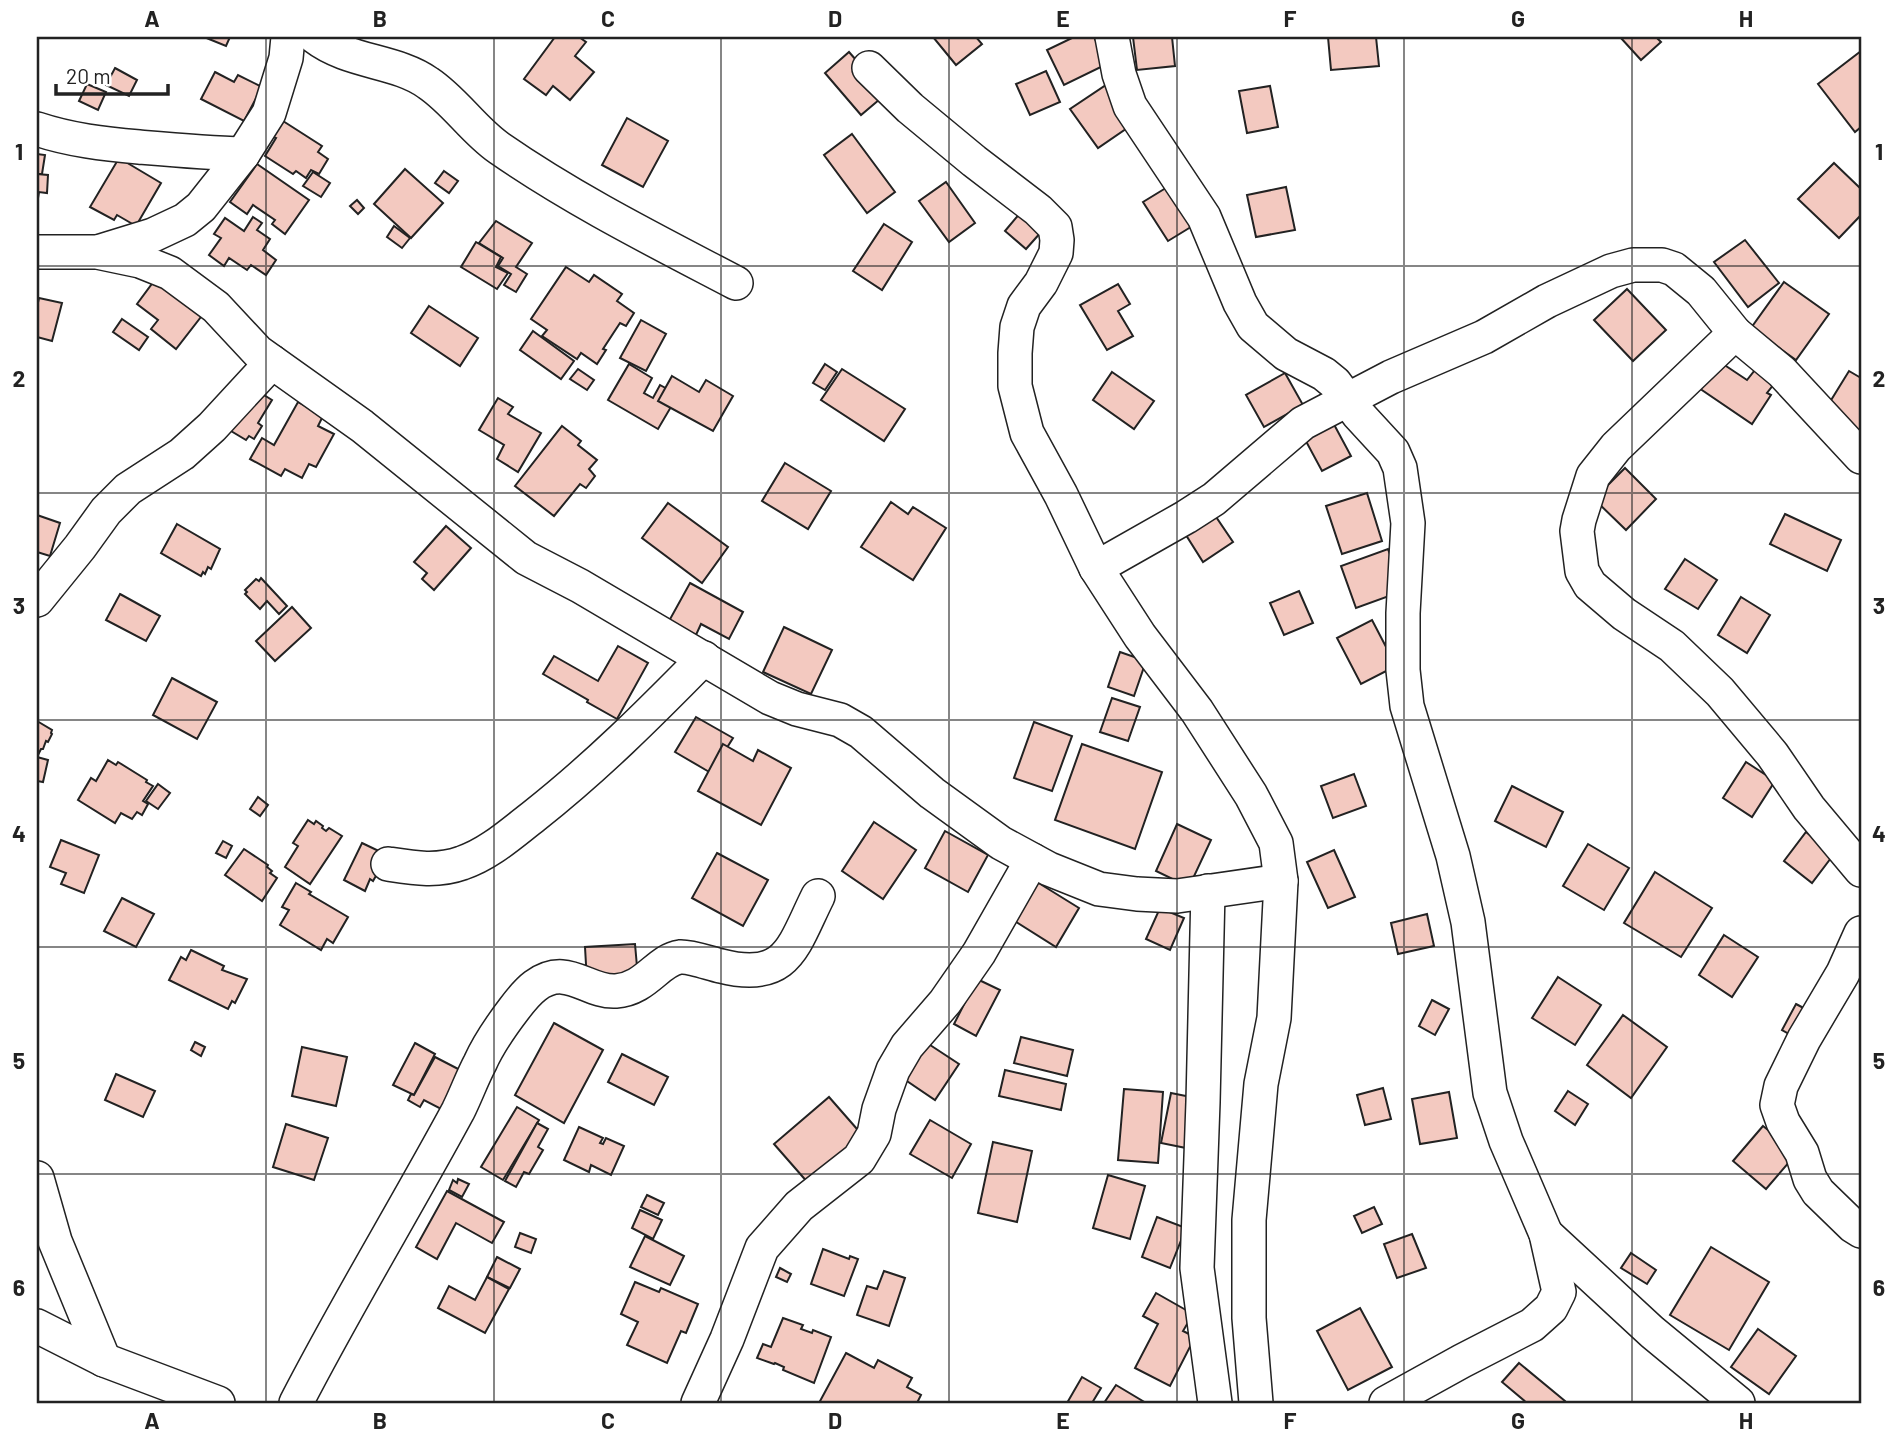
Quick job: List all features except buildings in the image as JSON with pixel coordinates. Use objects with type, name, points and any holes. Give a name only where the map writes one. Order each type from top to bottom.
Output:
[{"type":"street","points":[[97,252],[153,235],[186,220],[201,207],[243,154],[269,113],[286,58],[288,37]]},
{"type":"street","points":[[315,37],[341,52],[410,73],[428,82],[496,146],[554,185],[736,283]]},
{"type":"street","points":[[1112,37],[1119,74],[1130,106],[1204,217],[1240,303],[1253,326],[1286,354],[1324,374],[1335,383],[1393,452],[1400,468],[1408,523],[1403,613],[1403,670],[1407,706],[1453,856],[1468,922],[1490,1093],[1506,1141],[1546,1234],[1559,1292],[1551,1308],[1532,1325],[1386,1403]]},
{"type":"street","points":[[869,68],[909,108],[1038,210],[1055,227],[1056,253],[1041,283],[1024,306],[1017,327],[1015,386],[1027,433],[1096,568],[1140,636],[1197,711],[1251,795],[1276,842],[1281,881],[1273,1018],[1261,1084],[1249,1220],[1250,1318],[1256,1403]]},
{"type":"street","points":[[37,129],[53,135],[99,143],[243,154]]},
{"type":"street","points":[[37,252],[97,252],[140,261],[170,273],[216,307],[258,352],[362,426],[526,558],[580,586],[770,698],[797,709],[840,720],[861,732],[932,793],[1001,843],[1049,869],[1099,889],[1137,894],[1177,896],[1281,881]]},
{"type":"street","points":[[1096,568],[1214,499],[1303,423],[1391,377],[1484,337],[1547,301],[1611,271],[1633,265],[1662,265],[1674,269],[1702,291],[1735,333],[1782,372],[1861,457]]},
{"type":"street","points":[[1735,333],[1616,447],[1593,476],[1577,531],[1582,571],[1591,586],[1624,614],[1672,646],[1720,692],[1772,754],[1809,808],[1861,870]]},
{"type":"street","points":[[37,600],[113,504],[128,489],[182,454],[212,427],[272,362]]},
{"type":"street","points":[[388,864],[416,869],[439,869],[464,863],[502,841],[564,793],[634,730],[704,658]]},
{"type":"street","points":[[698,1403],[727,1339],[762,1248],[799,1206],[859,1159],[873,1134],[894,1070],[907,1046],[945,1002],[979,953],[1032,860]]},
{"type":"street","points":[[1208,891],[1197,1268],[1214,1403]]},
{"type":"street","points":[[296,1403],[459,1108],[480,1062],[498,1030],[523,997],[537,984],[556,977],[574,978],[604,990],[634,987],[669,961],[681,957],[733,969],[765,969],[777,965],[790,952],[818,896]]},
{"type":"street","points":[[1861,933],[1843,973],[1798,1051],[1781,1086],[1777,1105],[1783,1122],[1802,1153],[1810,1179],[1818,1192],[1861,1231]]},
{"type":"street","points":[[37,1178],[55,1241],[104,1360]]},
{"type":"street","points":[[1546,1234],[1652,1332],[1738,1403]]},
{"type":"street","points":[[37,1326],[104,1360],[218,1403]]}]
